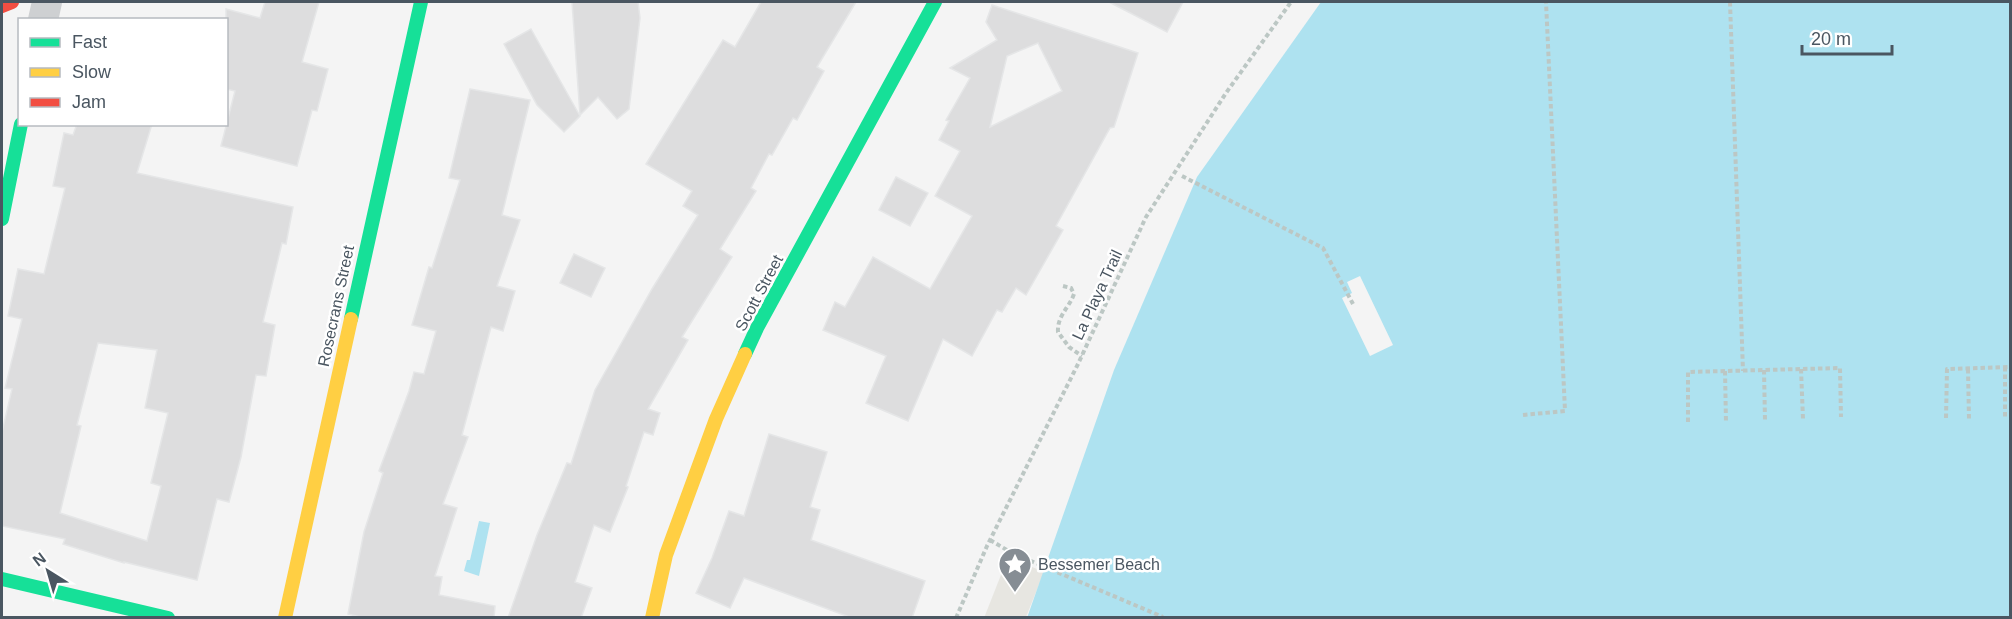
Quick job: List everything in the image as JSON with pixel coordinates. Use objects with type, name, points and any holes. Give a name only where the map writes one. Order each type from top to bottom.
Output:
[{"type":"street","points":[[2,6],[12,2]]},
{"type":"street","points":[[43,18],[47,2]]},
{"type":"street","name":"Rosecrans Street","points":[[285,618],[421,2]]},
{"type":"street","name":"Scott Street","points":[[652,618],[666,555],[716,419],[758,328],[935,2]]},
{"type":"street","points":[[2,219],[21,126]]},
{"type":"street","points":[[2,579],[168,618]]},
{"type":"path","name":"La Playa Trail","points":[[957,618],[990,540],[1082,356],[1146,217],[1227,93],[1291,2]]},
{"type":"path","points":[[1522,415],[1565,411],[1546,2]]},
{"type":"path","points":[[1730,2],[1743,371]]},
{"type":"path","points":[[1182,176],[1323,248],[1353,304]]},
{"type":"path","points":[[1063,286],[1071,288],[1074,294],[1060,316],[1058,332],[1069,347],[1082,356]]},
{"type":"path","points":[[2005,367],[2005,417]]},
{"type":"path","points":[[1946,418],[1947,369],[2010,367]]},
{"type":"path","points":[[1688,422],[1688,372],[1840,368],[1841,417]]},
{"type":"path","points":[[1801,369],[1803,419]]},
{"type":"path","points":[[1968,369],[1969,419]]},
{"type":"path","points":[[1764,370],[1765,420]]},
{"type":"path","points":[[1725,371],[1726,422]]},
{"type":"path","points":[[990,540],[1012,553],[1163,617]]},
{"type":"sand","name":"Bessemer Beach","points":[[1008,557],[1044,572],[1026,617],[984,618]]},
{"type":"water","points":[[1321,2],[2010,2],[2010,617],[1027,618],[1114,370],[1197,177]]},
{"type":"water","points":[[479,521],[490,523],[479,576],[464,571],[467,560],[470,560]]},
{"type":"pier","points":[[1360,276],[1393,345],[1370,356],[1342,298],[1352,293],[1347,282]]},
{"type":"building","points":[[265,2],[319,2],[302,62],[328,69],[317,111],[312,110],[297,166],[221,146],[226,126],[228,126],[235,91],[228,89],[226,9],[260,18]]},
{"type":"building","points":[[572,2],[638,2],[640,18],[629,109],[617,119],[598,97],[580,115]]},
{"type":"building","points":[[761,2],[856,2],[817,67],[824,71],[797,120],[793,118],[772,155],[769,154],[751,188],[756,191],[720,249],[732,257],[682,337],[688,340],[648,409],[660,413],[653,435],[644,432],[626,486],[628,487],[610,532],[594,525],[575,582],[592,588],[581,618],[508,618],[537,535],[567,463],[571,464],[595,390],[652,289],[698,215],[683,206],[692,191],[646,164],[723,40],[735,47]]},
{"type":"building","points":[[1109,2],[1183,2],[1167,32]]},
{"type":"building","points":[[992,5],[1138,53],[1114,127],[1110,128],[1056,226],[1063,230],[1026,295],[1016,288],[1002,312],[997,310],[972,356],[943,339],[908,421],[866,403],[886,356],[823,330],[835,302],[845,307],[873,257],[930,289],[972,216],[935,196],[960,151],[939,140],[949,121],[946,120],[970,78],[950,68],[997,40],[986,22]],"holes":[[[1038,43],[1062,91],[990,127],[1007,56]]]},
{"type":"building","points":[[531,29],[580,116],[564,132],[537,105],[504,44]]},
{"type":"building","points":[[470,89],[530,100],[502,215],[520,220],[497,286],[515,291],[503,331],[491,327],[462,435],[468,437],[443,504],[457,508],[435,576],[442,577],[439,595],[495,606],[494,618],[364,618],[348,614],[364,532],[383,473],[379,471],[414,372],[424,374],[436,331],[412,325],[429,267],[432,268],[460,180],[449,178]]},
{"type":"building","points":[[76,126],[151,126],[137,173],[293,207],[286,244],[282,243],[263,322],[275,325],[266,376],[256,375],[241,457],[229,502],[217,499],[197,580],[124,563],[63,544],[65,539],[2,526],[2,432],[12,389],[5,388],[22,319],[8,316],[18,269],[44,274],[65,188],[53,186],[64,133],[73,135]],"holes":[[[98,343],[157,350],[145,408],[168,413],[151,483],[161,486],[147,541],[60,513],[81,426],[77,425]]]},
{"type":"building","points":[[896,177],[928,193],[910,226],[879,210]]},
{"type":"building","points":[[574,254],[605,268],[591,297],[560,283]]},
{"type":"building","points":[[769,434],[827,452],[810,507],[820,510],[811,540],[925,581],[912,618],[852,618],[744,578],[730,608],[696,593],[729,511],[744,516]]},
{"type":"traffic: fast","points":[[351,319],[421,2]]},
{"type":"traffic: fast","points":[[745,354],[935,2]]},
{"type":"traffic: fast","points":[[2,219],[21,126]]},
{"type":"traffic: fast","points":[[2,579],[168,618]]},
{"type":"traffic: slow","points":[[285,618],[351,319]]},
{"type":"traffic: slow","points":[[652,618],[666,555],[716,419],[745,354]]},
{"type":"traffic: jam","points":[[2,6],[12,2]]},
{"type":"place","name":"Bessemer Beach","points":[[1015,593]]}]
